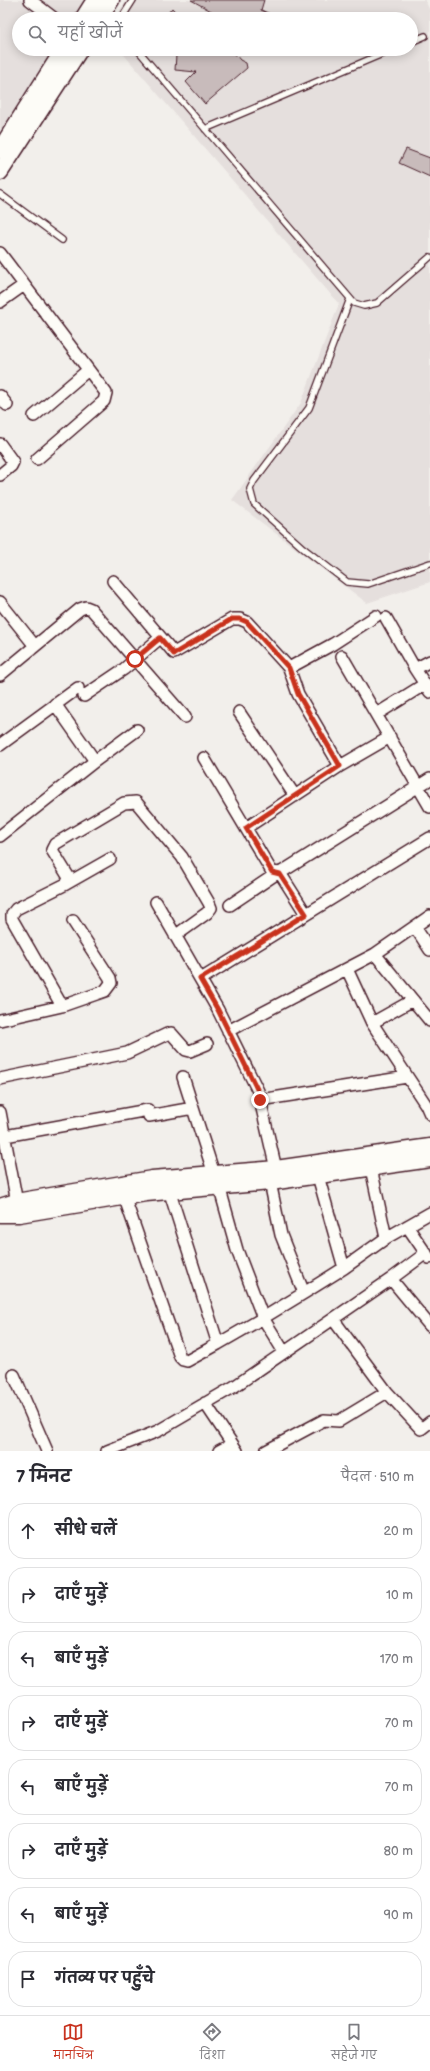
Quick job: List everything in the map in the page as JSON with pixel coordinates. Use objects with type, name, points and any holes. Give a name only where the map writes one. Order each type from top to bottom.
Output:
[{"type":"street","points":[[30,0],[46,12]]},
{"type":"street","points":[[0,150],[60,56]]},
{"type":"street","points":[[0,172],[75,56]]},
{"type":"street","points":[[0,253],[106,393],[104,400],[37,459]]},
{"type":"street","points":[[0,302],[24,285]]},
{"type":"street","points":[[34,416],[88,370]]},
{"type":"street","points":[[0,396],[7,405]]},
{"type":"street","points":[[0,444],[12,458],[13,462],[11,466],[0,476]]},
{"type":"street","points":[[113,581],[174,654],[232,619],[240,619],[247,622],[289,668],[298,694],[340,766]]},
{"type":"street","points":[[1,604],[35,646]]},
{"type":"street","points":[[0,675],[80,609],[86,607],[91,609],[185,717]]},
{"type":"street","points":[[289,668],[381,617],[428,688],[377,714]]},
{"type":"street","points":[[0,744],[54,704],[81,692],[124,669],[160,638]]},
{"type":"street","points":[[342,656],[377,714],[416,786],[430,807]]},
{"type":"street","points":[[415,669],[430,661]]},
{"type":"street","points":[[54,704],[95,761]]},
{"type":"street","points":[[239,712],[294,796]]},
{"type":"street","points":[[0,836],[136,730]]},
{"type":"street","points":[[246,828],[340,766],[390,737]]},
{"type":"street","points":[[204,758],[272,872],[278,874],[306,914]]},
{"type":"street","points":[[230,905],[324,847],[416,786],[430,779]]},
{"type":"street","points":[[66,884],[69,879],[68,876],[52,850],[53,846],[124,803],[136,802],[182,857],[211,908],[175,936]]},
{"type":"street","points":[[200,979],[430,838]]},
{"type":"street","points":[[62,1006],[12,919],[12,914],[16,909],[66,884],[110,859]]},
{"type":"street","points":[[156,902],[200,979],[258,1091],[273,1176],[281,1235],[304,1293]]},
{"type":"street","points":[[228,1031],[375,954],[430,916]]},
{"type":"street","points":[[0,1020],[62,1006],[105,990],[111,983],[110,978],[73,921]]},
{"type":"street","points":[[415,927],[430,950]]},
{"type":"street","points":[[375,954],[430,1021]]},
{"type":"street","points":[[347,969],[372,1023],[430,1114]]},
{"type":"street","points":[[372,1023],[413,1000]]},
{"type":"street","points":[[0,1079],[127,1053],[171,1033],[186,1050],[190,1051],[207,1044]]},
{"type":"street","points":[[183,1077],[237,1250],[263,1318],[284,1352]]},
{"type":"street","points":[[260,1100],[407,1077]]},
{"type":"street","points":[[4,1136],[149,1113],[193,1108]]},
{"type":"street","points":[[0,1112],[18,1208]]},
{"type":"street","points":[[273,1176],[430,1147]]},
{"type":"street","points":[[0,1214],[18,1208],[152,1178],[216,1180],[273,1176],[318,1176],[430,1159]]},
{"type":"street","points":[[371,1168],[386,1238]]},
{"type":"street","points":[[318,1176],[344,1268]]},
{"type":"street","points":[[0,1207],[18,1208],[124,1196],[169,1190],[216,1180]]},
{"type":"street","points":[[169,1190],[218,1344]]},
{"type":"street","points":[[124,1196],[180,1357],[187,1361],[263,1318],[344,1268],[386,1238],[430,1213]]},
{"type":"street","points":[[107,1451],[158,1431],[235,1386],[391,1278],[428,1256],[407,1226]]},
{"type":"street","points":[[391,1278],[430,1326]]},
{"type":"street","points":[[333,1319],[387,1392],[421,1429],[430,1422]]},
{"type":"street","points":[[14,1375],[47,1451]]},
{"type":"street","points":[[266,1451],[324,1420],[339,1421],[387,1392]]},
{"type":"street","points":[[205,1403],[235,1447],[219,1451]]},
{"type":"lane","points":[[125,12],[133,0]]},
{"type":"lane","points":[[418,39],[424,36]]},
{"type":"lane","points":[[143,56],[354,303],[364,306],[377,303],[430,256]]},
{"type":"lane","points":[[205,129],[377,56]]},
{"type":"lane","points":[[0,194],[62,240]]},
{"type":"lane","points":[[350,299],[309,408],[254,481],[250,489],[251,500],[262,514],[302,548],[348,582],[368,584],[430,563]]},
{"type":"shaded area","points":[[0,0],[95,0],[87,12],[12,12],[12,56],[60,56],[0,150]]},
{"type":"shaded area","points":[[127,0],[425,0],[430,11],[430,582],[367,603],[232,500],[301,403],[339,304],[125,56],[418,56],[418,12],[119,12]]},
{"type":"building","points":[[191,0],[264,0],[261,10],[266,12],[213,12]]},
{"type":"building","points":[[172,8],[176,12],[169,12]]},
{"type":"building","points":[[176,56],[237,56],[240,60],[246,63],[247,68],[205,104],[186,82],[196,72],[175,70]]},
{"type":"building","points":[[406,149],[430,158],[430,177],[399,163]]},
{"type":"route","points":[[135,659],[160,638],[174,654],[232,619],[240,619],[247,622],[289,668],[298,694],[340,766],[246,828],[272,872],[280,874],[306,914],[200,979],[218,1010],[258,1091],[260,1100]]}]
